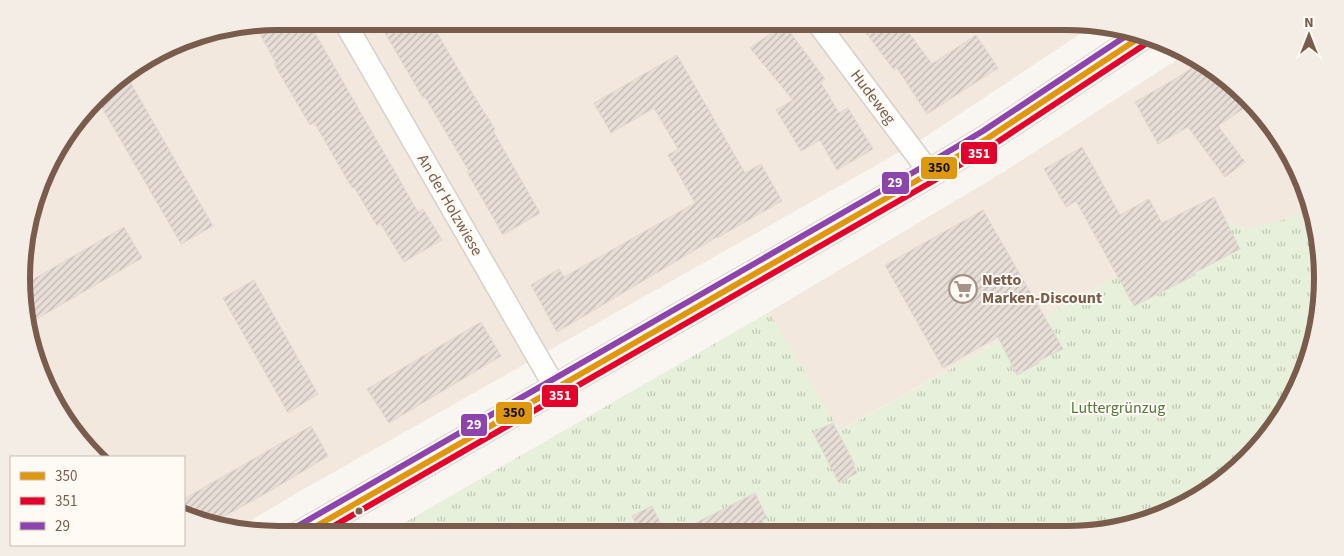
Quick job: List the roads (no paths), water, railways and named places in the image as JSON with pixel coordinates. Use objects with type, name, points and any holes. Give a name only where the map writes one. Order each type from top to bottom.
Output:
[{"type":"main road","points":[[316,526],[930,173],[988,138],[1136,40]]},
{"type":"street","name":"An der Holzwiese","points":[[349,30],[556,388]]},
{"type":"street","name":"Hudeweg","points":[[823,30],[930,173]]},
{"type":"place","name":"Netto Marken-Discount","points":[[963,289]]},
{"type":"park label","name":"Luttergrünzug","points":[[1118,408]]}]
